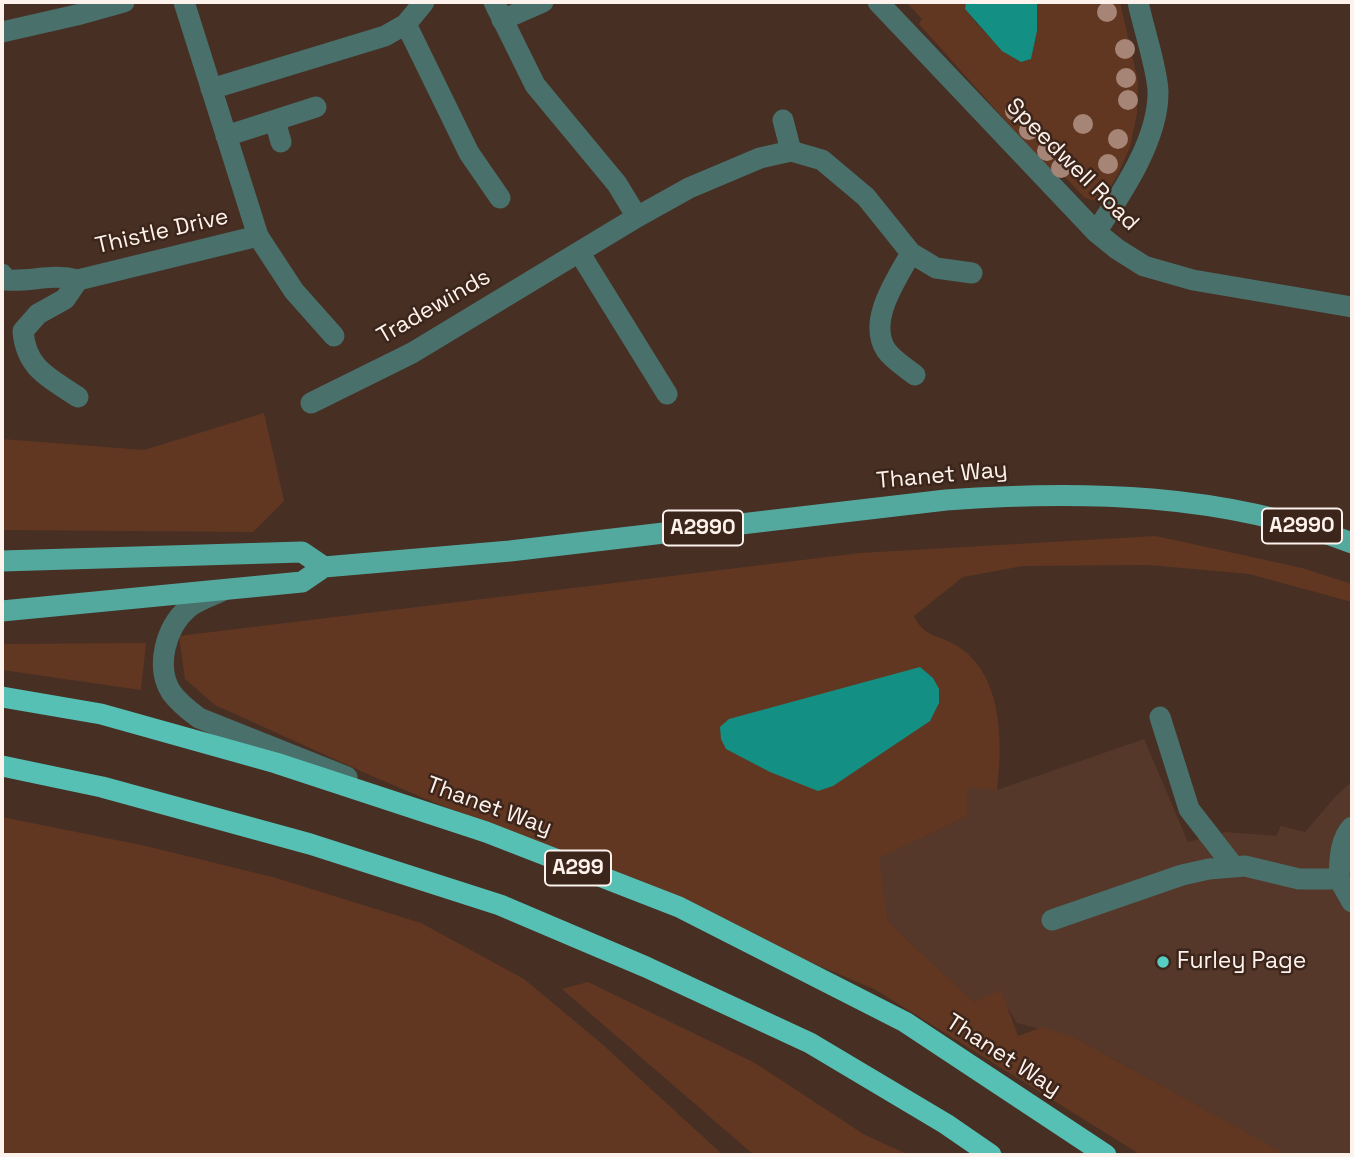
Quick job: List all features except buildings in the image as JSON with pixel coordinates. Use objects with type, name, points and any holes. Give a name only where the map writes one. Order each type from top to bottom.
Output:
[{"type":"highway","name":"Thanet Way","points":[[2,697],[101,714],[251,755],[486,832],[679,907],[905,1023],[1106,1155]]},
{"type":"highway","points":[[2,766],[102,787],[310,844],[500,905],[646,967],[810,1043],[946,1124],[991,1155]]},
{"type":"main road","name":"Thanet Way","points":[[2,611],[302,582],[324,567],[484,554],[946,500],[1013,495],[1083,495],[1198,504],[1297,525],[1352,543]]},
{"type":"main road","points":[[2,561],[302,552],[324,567]]},
{"type":"street","points":[[2,32],[124,2]]},
{"type":"street","name":"Thistle Drive","points":[[184,2],[258,236],[294,291],[334,336]]},
{"type":"street","points":[[211,89],[385,36],[406,24],[424,2]]},
{"type":"street","points":[[543,2],[498,11],[535,85],[617,184],[637,217]]},
{"type":"street","name":"Speedwell Road","points":[[878,2],[1096,232],[1116,249],[1144,266],[1193,280],[1352,307]]},
{"type":"street","points":[[1096,232],[1139,162],[1153,123],[1158,91],[1138,2]]},
{"type":"street","points":[[406,24],[469,153],[500,198]]},
{"type":"street","points":[[226,136],[316,107]]},
{"type":"street","points":[[783,120],[791,151],[822,160],[866,197],[911,253],[936,268],[972,273]]},
{"type":"street","points":[[275,121],[281,142]]},
{"type":"street","name":"Tradewinds","points":[[312,402],[412,353],[689,188],[760,158],[791,151]]},
{"type":"street","name":"Thistle Drive","points":[[2,274],[6,280],[27,282],[61,275],[78,279],[258,236]]},
{"type":"street","points":[[579,252],[667,394]]},
{"type":"street","points":[[911,253],[881,315],[880,334],[885,349],[915,375]]},
{"type":"street","points":[[78,279],[65,299],[38,314],[23,331],[25,348],[40,372],[78,397]]},
{"type":"street","points":[[224,590],[189,607],[176,621],[167,638],[164,666],[170,690],[182,706],[199,718],[486,832]]},
{"type":"street","points":[[1160,718],[1189,810],[1234,867]]},
{"type":"street","points":[[1352,827],[1341,851],[1339,879],[1352,902]]},
{"type":"street","points":[[1052,920],[1182,875],[1234,867],[1263,869],[1299,879],[1339,879]]},
{"type":"shaded area","points":[[906,2],[966,2],[965,9],[984,31],[997,45],[1021,62],[1031,59],[1037,31],[1037,2],[1120,2],[1138,81],[1137,113],[1130,147],[1106,195],[1095,201],[1085,198],[1060,172],[1055,176],[919,24],[922,19]]},
{"type":"shaded area","points":[[264,413],[284,501],[253,532],[2,530],[2,439],[144,450]]},
{"type":"shaded area","points":[[1156,536],[1302,568],[1352,584],[1352,602],[1249,574],[1149,565],[1023,566],[963,577],[914,616],[928,632],[951,642],[972,658],[983,674],[991,691],[999,731],[997,790],[967,787],[967,816],[879,858],[888,922],[974,1002],[1001,990],[1018,1036],[1043,1027],[1077,1039],[1287,1155],[1141,1155],[876,990],[372,776],[215,705],[185,679],[179,636],[860,553]]},
{"type":"shaded area","points":[[146,643],[141,690],[2,670],[2,644]]},
{"type":"shaded area","points":[[1144,739],[1188,842],[1225,832],[1276,836],[1281,826],[1305,832],[1352,781],[1352,1155],[1286,1155],[1077,1039],[1017,1023],[999,993],[974,1002],[888,922],[878,858],[967,816],[967,786],[997,790]]},
{"type":"shaded area","points":[[2,817],[146,846],[276,878],[421,923],[524,979],[602,1044],[723,1155],[2,1155]]},
{"type":"shaded area","points":[[588,982],[755,1063],[865,1135],[909,1155],[754,1155],[562,989]]},
{"type":"water","points":[[966,2],[1037,2],[1037,31],[1031,59],[1021,62],[1002,51],[965,9]]},
{"type":"water","points":[[920,667],[933,678],[939,689],[939,703],[930,721],[833,786],[818,791],[770,772],[726,749],[721,739],[720,727],[729,719]]},
{"type":"place","name":"Furley Page","points":[[1163,962]]}]
